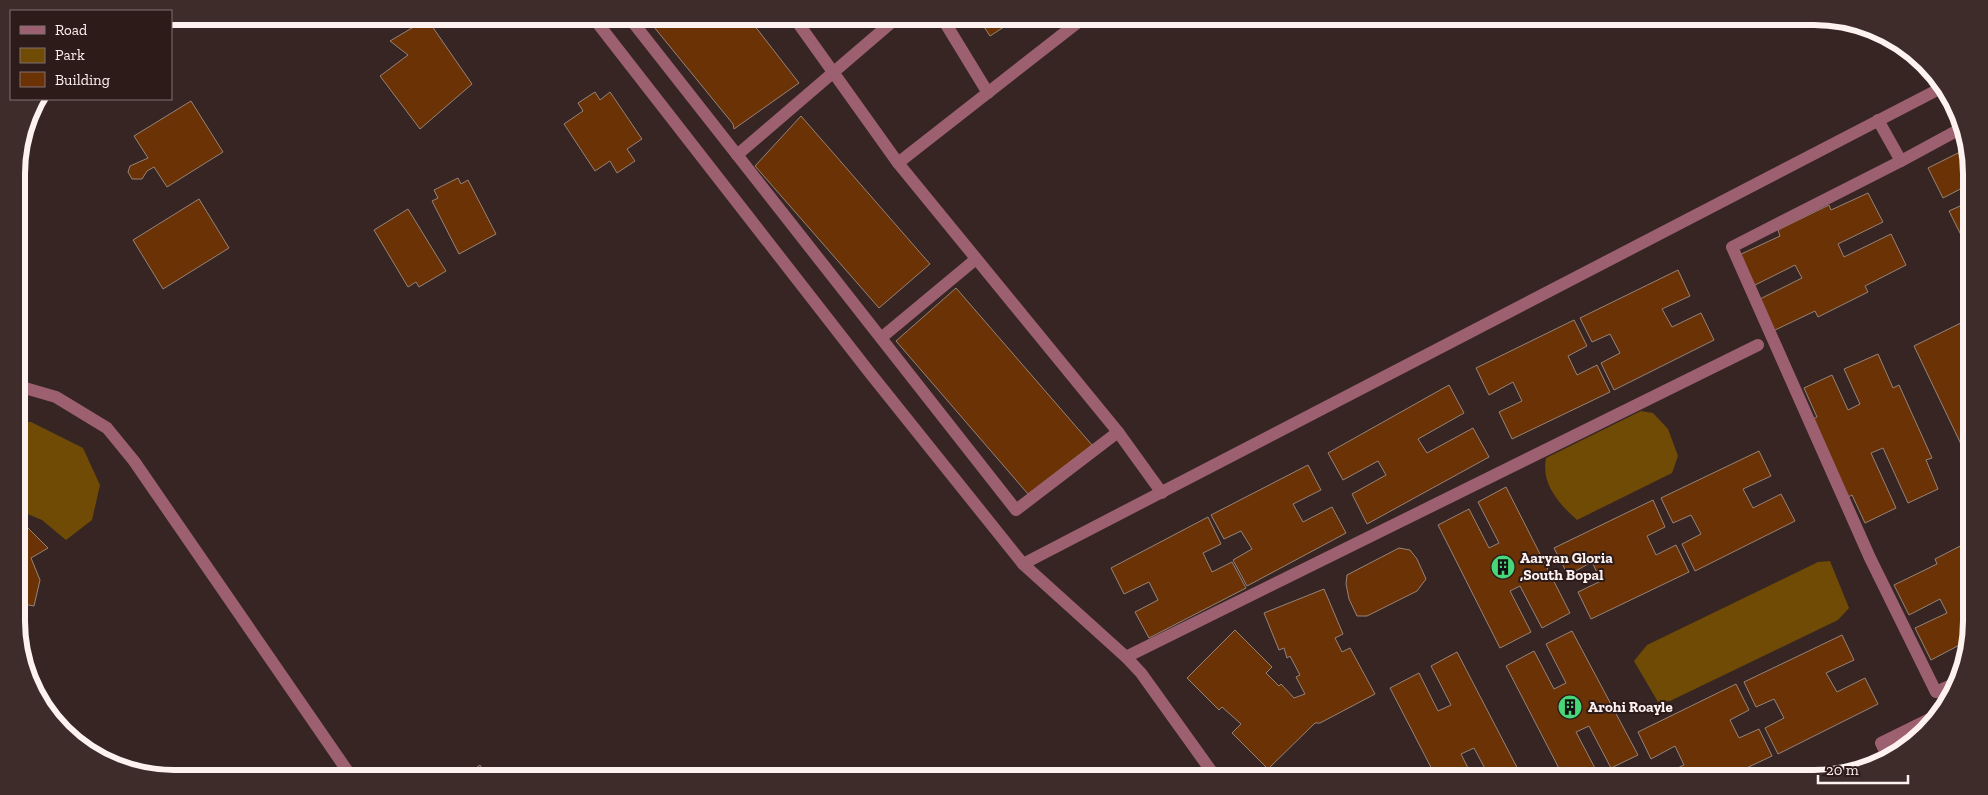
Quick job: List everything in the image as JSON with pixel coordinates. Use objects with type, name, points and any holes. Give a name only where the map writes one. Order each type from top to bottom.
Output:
[{"type":"street","points":[[599,25],[864,365],[1023,564],[1126,657],[1141,673],[1211,770]]},
{"type":"street","points":[[635,25],[1016,510],[1118,432]]},
{"type":"street","points":[[799,25],[898,163],[1118,432],[1162,493]]},
{"type":"street","points":[[737,155],[889,25]]},
{"type":"street","points":[[946,25],[988,93]]},
{"type":"street","points":[[898,163],[1075,25]]},
{"type":"street","points":[[1023,564],[1937,89]]},
{"type":"street","points":[[1878,120],[1901,160]]},
{"type":"street","points":[[1948,686],[1936,692],[1870,558],[1732,247],[1957,131]]},
{"type":"street","points":[[881,338],[976,259]]},
{"type":"street","points":[[1126,657],[1758,345]]},
{"type":"street","points":[[25,388],[56,397],[107,428],[134,461],[347,770]]},
{"type":"street","points":[[1885,752],[1881,743],[1924,721]]},
{"type":"green space","points":[[1641,411],[1653,413],[1668,429],[1678,456],[1672,473],[1577,520],[1563,507],[1552,492],[1546,476],[1546,458]]},
{"type":"green space","points":[[25,422],[31,422],[83,448],[100,485],[92,520],[66,540],[42,520],[25,513]]},
{"type":"green space","points":[[1830,561],[1849,608],[1838,620],[1670,701],[1658,702],[1634,661],[1647,645],[1818,562]]},
{"type":"building","points":[[417,25],[431,25],[472,84],[420,129],[380,76],[408,55],[390,41]]},
{"type":"building","points":[[652,25],[754,25],[799,83],[734,129],[733,124]]},
{"type":"building","points":[[983,25],[1007,25],[990,36]]},
{"type":"building","points":[[595,92],[600,100],[610,92],[642,139],[627,149],[635,161],[617,173],[610,161],[595,171],[564,124],[583,111],[578,103]]},
{"type":"building","points":[[191,101],[223,152],[167,187],[154,167],[147,171],[142,179],[132,179],[128,172],[130,166],[148,158],[134,136]]},
{"type":"building","points":[[801,116],[930,264],[879,308],[755,166]]},
{"type":"building","points":[[1961,151],[1963,188],[1943,198],[1928,168]]},
{"type":"building","points":[[458,178],[461,184],[468,180],[496,234],[459,254],[432,201],[438,198],[434,190]]},
{"type":"building","points":[[1868,193],[1883,222],[1838,244],[1844,257],[1891,234],[1906,265],[1865,286],[1868,292],[1818,317],[1815,311],[1773,331],[1758,300],[1802,278],[1795,265],[1751,287],[1737,256],[1780,236],[1778,230],[1829,205],[1831,210]]},
{"type":"building","points":[[199,199],[229,248],[163,289],[133,240]]},
{"type":"building","points":[[1963,205],[1963,239],[1949,211]]},
{"type":"building","points":[[408,209],[446,271],[419,287],[416,282],[408,287],[374,230]]},
{"type":"building","points":[[1678,270],[1690,296],[1662,309],[1672,327],[1701,313],[1714,340],[1614,390],[1601,363],[1620,353],[1610,334],[1592,342],[1580,318]]},
{"type":"building","points":[[956,288],[1092,445],[1028,494],[896,341]]},
{"type":"building","points":[[1574,320],[1587,346],[1568,356],[1577,375],[1597,365],[1610,392],[1512,439],[1499,412],[1522,401],[1513,382],[1489,395],[1476,368]]},
{"type":"building","points":[[1963,322],[1963,448],[1914,346]]},
{"type":"building","points":[[1878,354],[1893,388],[1899,385],[1932,458],[1926,460],[1938,489],[1908,503],[1883,448],[1871,453],[1896,508],[1865,523],[1852,495],[1848,497],[1813,419],[1817,417],[1804,388],[1832,375],[1848,410],[1860,404],[1844,369]]},
{"type":"building","points":[[1449,385],[1464,413],[1418,439],[1427,453],[1473,428],[1489,457],[1367,524],[1352,494],[1386,475],[1378,461],[1343,480],[1328,453]]},
{"type":"building","points":[[1759,451],[1771,476],[1743,489],[1753,508],[1781,494],[1795,521],[1695,571],[1682,544],[1701,534],[1691,515],[1673,523],[1661,498]]},
{"type":"building","points":[[1308,465],[1321,490],[1293,504],[1303,522],[1332,507],[1346,533],[1247,586],[1233,560],[1252,549],[1241,531],[1224,539],[1211,515]]},
{"type":"building","name":"Aaryan Gloria ,South Bopal","points":[[1506,487],[1570,613],[1542,628],[1520,586],[1510,591],[1531,632],[1500,648],[1438,525],[1469,509],[1489,548],[1499,543],[1478,502]]},
{"type":"building","points":[[1653,500],[1665,527],[1647,536],[1656,555],[1676,545],[1689,572],[1591,619],[1578,592],[1601,581],[1592,562],[1568,575],[1554,548]]},
{"type":"building","points":[[1208,517],[1221,544],[1203,553],[1212,572],[1232,562],[1246,588],[1149,638],[1135,612],[1158,600],[1149,582],[1124,594],[1111,568]]},
{"type":"building","points":[[25,527],[48,548],[31,558],[40,580],[34,606],[25,604]]},
{"type":"building","points":[[1963,545],[1963,631],[1961,644],[1931,660],[1915,628],[1947,613],[1940,599],[1909,615],[1894,585],[1937,564],[1935,559]]},
{"type":"building","points":[[1399,548],[1410,550],[1417,559],[1426,579],[1417,591],[1367,616],[1357,616],[1349,599],[1346,584],[1347,575]]},
{"type":"building","points":[[1324,589],[1343,634],[1335,638],[1342,652],[1350,648],[1375,694],[1320,723],[1315,723],[1268,769],[1232,733],[1241,724],[1222,707],[1219,710],[1187,678],[1235,630],[1272,667],[1266,673],[1279,686],[1281,684],[1294,698],[1305,694],[1296,677],[1300,675],[1290,656],[1287,658],[1284,648],[1279,650],[1264,613]]},
{"type":"building","name":"Arohi Roayle","points":[[1572,631],[1638,755],[1611,768],[1589,726],[1576,732],[1596,770],[1560,770],[1506,666],[1534,651],[1554,689],[1566,683],[1546,644]]},
{"type":"building","points":[[1842,635],[1854,660],[1826,673],[1837,692],[1865,678],[1878,704],[1778,754],[1765,728],[1784,718],[1774,699],[1756,707],[1744,682]]},
{"type":"building","points":[[1457,652],[1518,770],[1486,770],[1474,748],[1461,754],[1469,770],[1432,770],[1390,688],[1419,673],[1438,711],[1451,705],[1431,666]]},
{"type":"building","points":[[1736,684],[1749,710],[1730,720],[1739,738],[1759,729],[1772,756],[1742,770],[1674,770],[1684,765],[1675,746],[1651,759],[1638,732]]},
{"type":"building","points":[[480,765],[483,770],[473,770]]},
{"type":"place","name":"Aaryan Gloria ,South Bopal","points":[[1503,567]]},
{"type":"place","name":"Arohi Roayle","points":[[1570,707]]}]
